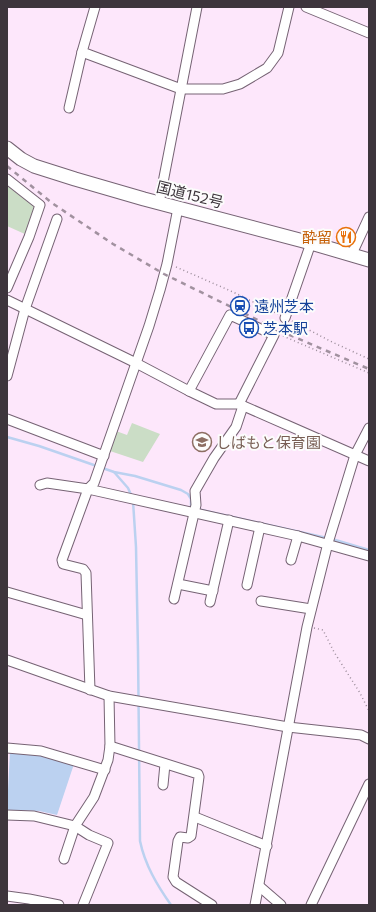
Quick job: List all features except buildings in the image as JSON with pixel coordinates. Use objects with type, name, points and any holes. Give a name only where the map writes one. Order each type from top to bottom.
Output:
[{"type":"highway","name":"国道152号","points":[[7,148],[34,166],[75,179],[159,203],[312,243],[351,256],[369,260]]},
{"type":"street","points":[[69,108],[82,52],[95,7]]},
{"type":"street","points":[[159,203],[197,7]]},
{"type":"street","points":[[82,52],[181,88],[223,89],[240,84],[267,68],[278,53],[289,7]]},
{"type":"street","points":[[306,7],[369,33]]},
{"type":"street","points":[[7,179],[40,204],[7,288]]},
{"type":"street","points":[[90,690],[85,570],[63,564],[62,562],[88,489],[94,483],[98,473],[149,326],[167,264],[178,208]]},
{"type":"street","points":[[351,256],[369,217]]},
{"type":"street","points":[[7,376],[25,309],[58,219]]},
{"type":"street","points":[[285,318],[312,243]]},
{"type":"street","points":[[7,300],[216,404],[241,405],[369,462]]},
{"type":"street","points":[[174,599],[197,510],[195,491],[214,458],[236,427],[241,405],[274,335],[230,315],[189,391]]},
{"type":"street","points":[[7,419],[103,458]]},
{"type":"street","points":[[255,905],[311,609],[329,539],[355,455],[369,428]]},
{"type":"street","points":[[40,485],[47,483],[88,489],[139,501],[197,510],[229,520],[256,524],[298,536],[329,539],[369,556]]},
{"type":"street","points":[[210,602],[229,520]]},
{"type":"street","points":[[247,585],[256,524]]},
{"type":"street","points":[[291,560],[298,536]]},
{"type":"street","points":[[178,584],[213,591]]},
{"type":"street","points":[[7,592],[87,615]]},
{"type":"street","points":[[261,601],[311,609]]},
{"type":"street","points":[[7,660],[109,696],[288,727],[361,735],[369,739]]},
{"type":"street","points":[[64,859],[75,826],[94,797],[105,770],[110,746],[109,696]]},
{"type":"street","points":[[110,746],[198,774],[199,777],[195,817],[191,836],[188,838],[180,836],[173,877],[176,882],[212,905]]},
{"type":"street","points":[[7,748],[41,751],[105,770]]},
{"type":"street","points":[[163,785],[165,764]]},
{"type":"street","points":[[311,905],[369,784]]},
{"type":"street","points":[[7,815],[23,815],[42,818],[75,826],[89,835],[108,843],[83,905]]},
{"type":"street","points":[[195,817],[266,846]]},
{"type":"street","points":[[259,886],[281,905]]},
{"type":"street","points":[[7,896],[29,898],[59,905]]},
{"type":"path","points":[[167,264],[233,292],[369,359]]},
{"type":"path","points":[[274,335],[276,333],[369,373]]},
{"type":"path","points":[[307,627],[323,630],[334,652],[360,693],[369,711]]},
{"type":"green space","points":[[7,178],[38,206],[27,235],[7,226]]},
{"type":"green space","points":[[132,423],[160,434],[143,462],[110,451],[116,431],[127,435]]},
{"type":"water","points":[[10,751],[53,758],[74,764],[57,815],[39,811],[7,810]]},
{"type":"waterway","points":[[7,437],[39,446],[114,472],[135,476],[181,490],[188,494],[191,499],[191,507],[193,508]]},
{"type":"waterway","points":[[114,472],[128,488],[132,497]]},
{"type":"waterway","points":[[133,501],[136,547],[140,841],[152,874],[171,905]]},
{"type":"waterway","points":[[197,509],[327,538]]},
{"type":"waterway","points":[[332,539],[369,550]]},
{"type":"railway","points":[[7,166],[52,203],[113,244],[164,274],[278,330],[369,369]]},
{"type":"place","name":"酔留","points":[[346,237]]},
{"type":"place","name":"遠州芝本","points":[[240,306]]},
{"type":"place","name":"芝本駅","points":[[249,328]]},
{"type":"place","name":"しばもと保育園","points":[[202,442]]}]
